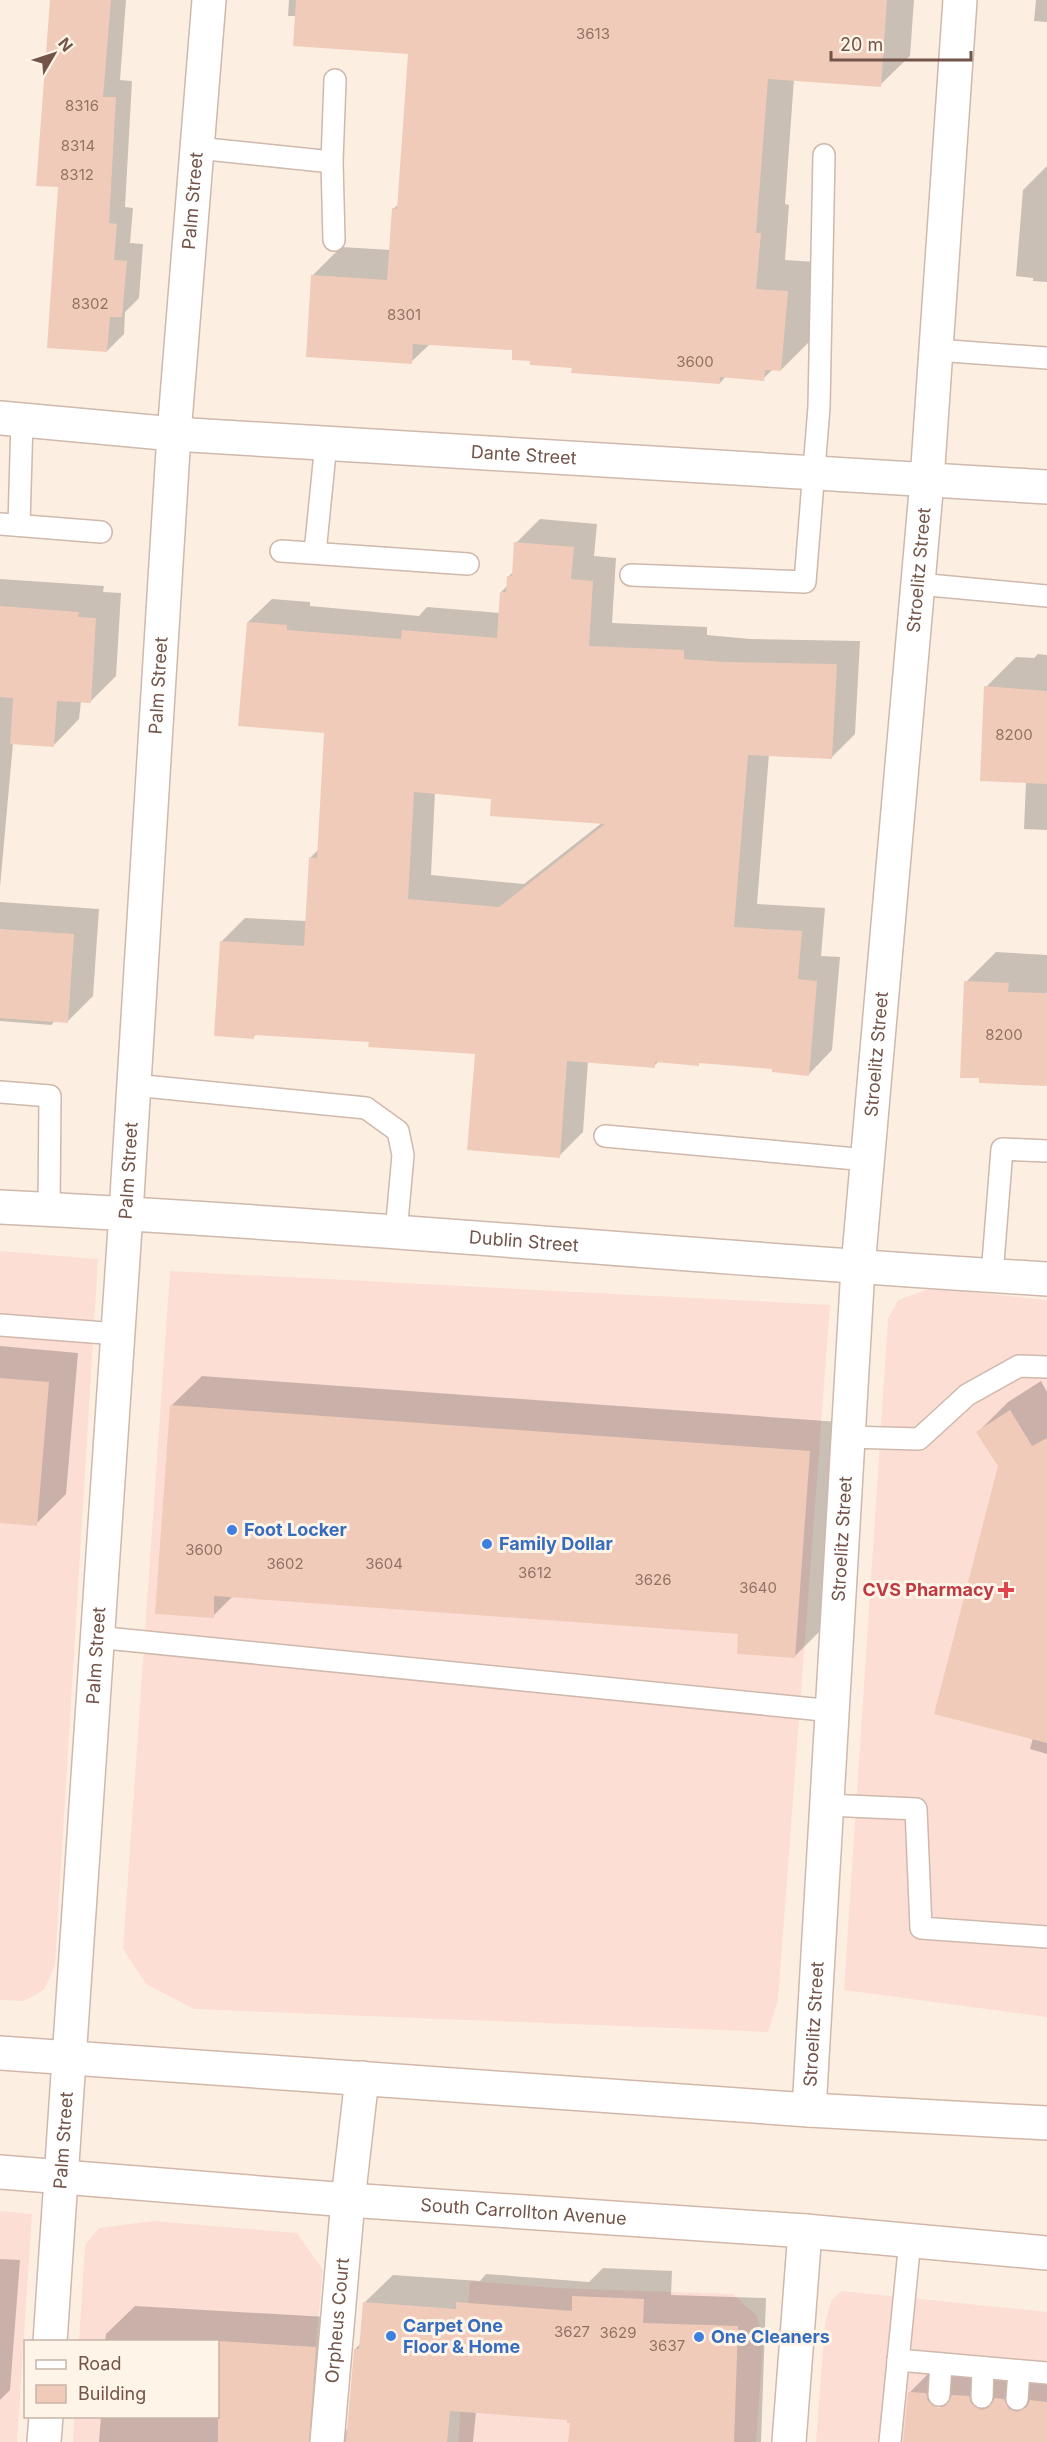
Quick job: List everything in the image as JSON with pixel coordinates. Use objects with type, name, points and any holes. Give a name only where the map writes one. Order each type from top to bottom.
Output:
[{"type":"street","name":"Palm Street","points":[[50,2340],[126,1213],[174,434],[209,0]]},
{"type":"street","name":"Stroelitz Street","points":[[809,2110],[858,1267],[927,480],[960,0]]},
{"type":"street","name":"Dante Street","points":[[11,419],[174,434],[1047,487]]},
{"type":"street","name":"Dublin Street","points":[[0,1207],[126,1213],[1047,1279]]},
{"type":"street","points":[[0,2053],[809,2110],[1047,2122]]},
{"type":"street","name":"Orpheus Court","points":[[327,2442],[348,2200],[362,2078]]},
{"type":"street","name":"South Carrollton Avenue","points":[[0,2172],[348,2200],[805,2231],[1047,2253]]},
{"type":"street","points":[[795,2442],[805,2231]]},
{"type":"street","points":[[44,2442],[46,2418]]},
{"type":"lane","points":[[334,240],[332,162],[335,80]]},
{"type":"lane","points":[[197,148],[332,162]]},
{"type":"lane","points":[[631,576],[806,582],[819,407],[824,155]]},
{"type":"lane","points":[[936,350],[1047,358]]},
{"type":"lane","points":[[11,419],[10,525],[101,532]]},
{"type":"lane","points":[[315,553],[326,443]]},
{"type":"lane","points":[[281,551],[468,564]]},
{"type":"lane","points":[[918,584],[1047,596]]},
{"type":"lane","points":[[134,1084],[366,1108],[398,1131],[403,1155],[396,1233]]},
{"type":"lane","points":[[0,1092],[50,1096],[49,1209]]},
{"type":"lane","points":[[605,1136],[867,1160]]},
{"type":"lane","points":[[992,1275],[1002,1149],[1047,1151]]},
{"type":"lane","points":[[0,1325],[118,1334]]},
{"type":"lane","points":[[848,1437],[919,1439],[967,1395],[1019,1366],[1047,1366]]},
{"type":"lane","points":[[96,1637],[832,1711]]},
{"type":"lane","points":[[827,1805],[916,1809],[921,1928],[1047,1937]]},
{"type":"lane","points":[[890,2442],[910,2240]]},
{"type":"lane","points":[[898,2360],[1047,2373]]},
{"type":"lane","points":[[939,2395],[941,2364]]},
{"type":"lane","points":[[982,2397],[983,2368]]},
{"type":"lane","points":[[1017,2399],[1019,2371]]},
{"type":"shaded area","points":[[0,1251],[98,1259],[55,1965],[44,1990],[24,2001],[0,2000]]},
{"type":"shaded area","points":[[170,1271],[830,1305],[778,2000],[768,2032],[194,2009],[146,1984],[123,1949]]},
{"type":"shaded area","points":[[932,1288],[1047,1300],[1047,2017],[844,1990],[888,1319],[898,1300]]},
{"type":"shaded area","points":[[0,2211],[32,2214],[17,2442],[0,2442]]},
{"type":"shaded area","points":[[153,2221],[297,2233],[323,2270],[307,2442],[73,2442],[74,2418],[219,2418],[219,2340],[79,2340],[85,2245],[99,2228]]},
{"type":"shaded area","points":[[470,2281],[556,2288],[733,2294],[757,2316],[763,2345],[756,2442],[458,2442]]},
{"type":"shaded area","points":[[842,2291],[1047,2312],[1047,2442],[816,2442],[825,2324],[831,2301]]},
{"type":"building","points":[[50,0],[111,0],[103,97],[116,97],[109,223],[117,224],[114,260],[127,261],[122,317],[110,317],[107,352],[47,348],[58,187],[36,186]]},
{"type":"building","points":[[296,0],[887,0],[881,87],[768,79],[756,233],[761,233],[756,289],[788,291],[781,371],[765,370],[764,381],[720,377],[720,384],[571,373],[572,368],[530,365],[530,361],[512,360],[512,350],[413,344],[412,364],[306,357],[311,275],[387,280],[392,208],[397,209],[408,54],[293,46]]},
{"type":"building","points":[[514,542],[574,547],[571,579],[593,581],[589,646],[684,650],[684,659],[725,662],[837,664],[832,759],[748,755],[734,927],[802,931],[798,979],[817,981],[809,1076],[772,1072],[772,1069],[699,1063],[699,1066],[655,1062],[655,1068],[567,1061],[560,1158],[467,1150],[475,1054],[368,1047],[369,1042],[254,1035],[254,1039],[214,1036],[220,941],[304,946],[309,857],[317,858],[324,733],[238,726],[247,622],[287,625],[287,630],[401,639],[402,630],[497,638],[500,592],[506,592],[507,576],[512,576]],"holes":[[[414,792],[491,799],[490,816],[605,824],[499,907],[408,899]]]},
{"type":"building","points":[[0,606],[79,612],[78,617],[96,618],[91,703],[57,701],[54,747],[10,744],[13,698],[0,697]]},
{"type":"building","points":[[984,686],[1047,691],[1047,784],[980,781]]},
{"type":"building","points":[[0,929],[74,934],[68,1023],[0,1018]]},
{"type":"building","points":[[964,981],[1009,983],[1008,992],[1047,993],[1047,1086],[979,1083],[979,1078],[960,1078]]},
{"type":"building","points":[[0,1378],[49,1382],[37,1526],[0,1523]]},
{"type":"building","points":[[170,1405],[810,1451],[795,1658],[737,1654],[738,1634],[214,1596],[214,1618],[155,1614]]},
{"type":"building","name":"CVS Pharmacy","points":[[1010,1410],[1032,1446],[1047,1438],[1047,1743],[934,1714],[998,1466],[976,1432]]},
{"type":"building","points":[[572,2296],[644,2299],[643,2323],[738,2326],[734,2442],[568,2442],[570,2423],[567,2423],[567,2420],[450,2411],[447,2442],[346,2442],[354,2349],[359,2349],[363,2302],[456,2309],[456,2302],[572,2311]]},
{"type":"building","points":[[219,2341],[316,2347],[309,2442],[218,2442]]},
{"type":"building","points":[[908,2392],[926,2393],[928,2401],[938,2408],[945,2406],[952,2395],[969,2396],[971,2403],[981,2410],[988,2408],[995,2398],[1004,2399],[1009,2409],[1017,2412],[1027,2407],[1030,2400],[1047,2402],[1047,2442],[903,2442]]},
{"type":"place","name":"Foot Locker","points":[[232,1530]]},
{"type":"place","name":"Family Dollar","points":[[487,1544]]},
{"type":"place","name":"CVS Pharmacy","points":[[1006,1590]]},
{"type":"place","name":"Carpet One Floor & Home","points":[[391,2336]]},
{"type":"place","name":"One Cleaners","points":[[699,2337]]}]
